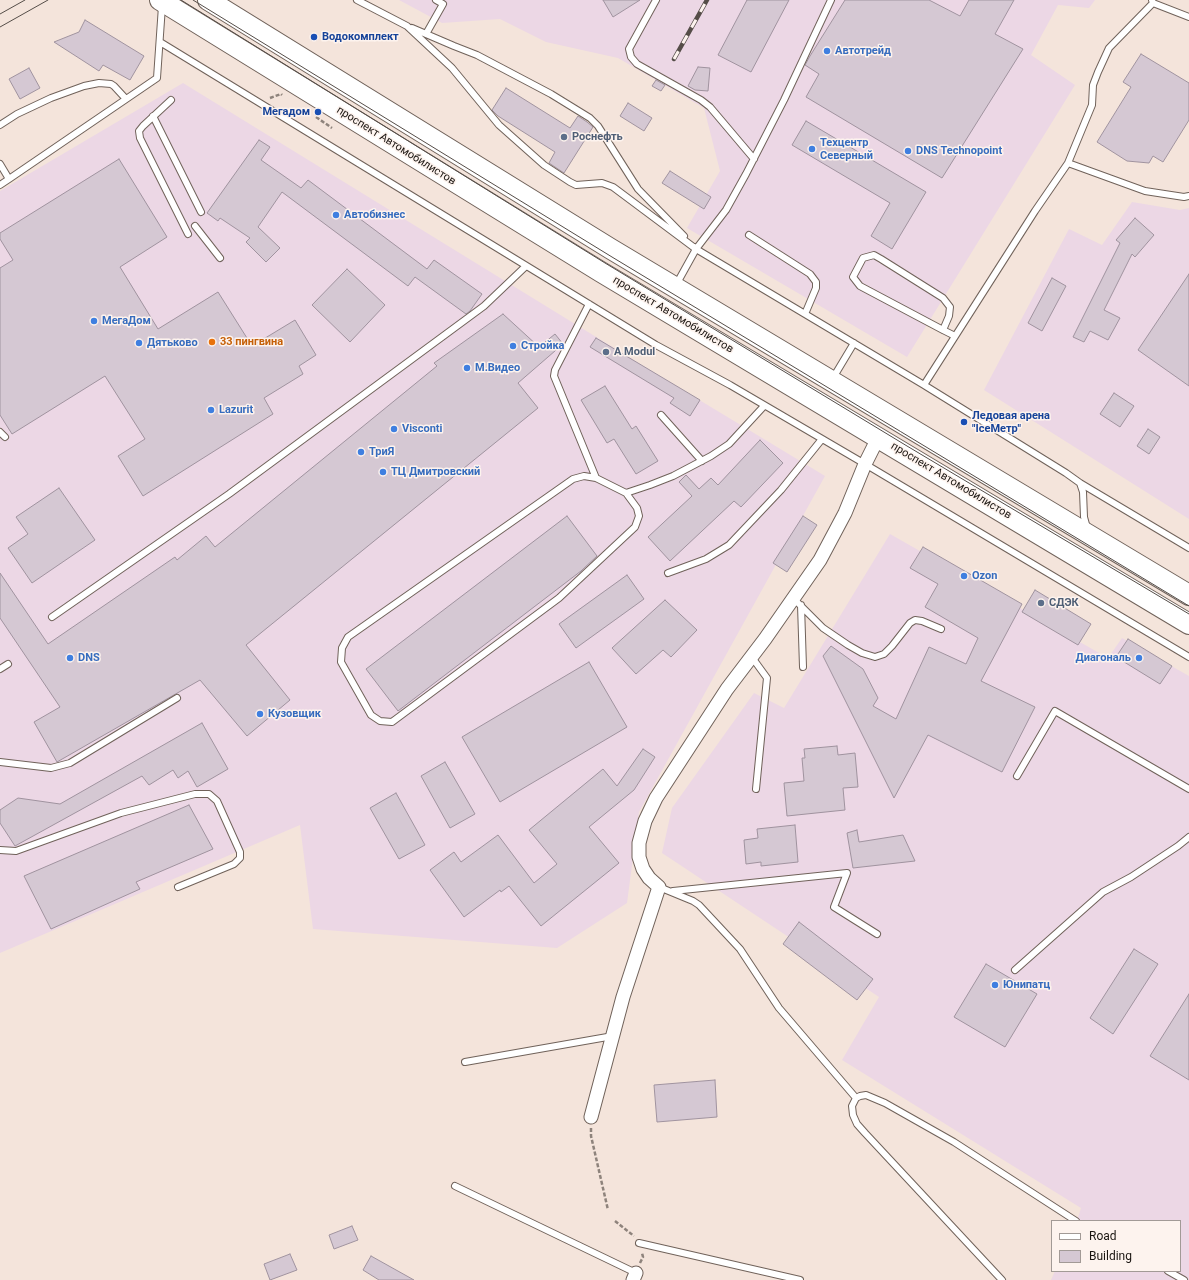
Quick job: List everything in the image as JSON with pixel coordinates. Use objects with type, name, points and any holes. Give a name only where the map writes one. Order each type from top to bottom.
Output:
[{"type":"main road","name":"проспект Автомобилистов","points":[[208,0],[604,245],[1089,535],[1172,595],[1189,624]]},
{"type":"main road","name":"проспект Автомобилистов","points":[[161,1],[601,272],[878,438],[1172,595]]},
{"type":"street","points":[[591,1117],[623,997],[659,887],[649,878],[643,869],[639,857],[639,843],[645,821],[660,792],[727,689],[751,656],[797,601],[845,513],[865,464],[878,438]]},
{"type":"lane","points":[[357,0],[407,26],[477,55],[551,94],[590,118],[598,126],[638,189],[696,249]]},
{"type":"lane","points":[[426,34],[443,4],[436,0]]},
{"type":"lane","points":[[656,0],[629,49],[631,57],[638,64],[705,103],[754,159]]},
{"type":"lane","points":[[675,287],[696,249],[726,210],[754,159],[784,100],[831,0]]},
{"type":"lane","points":[[0,185],[157,78],[161,1]]},
{"type":"lane","points":[[924,385],[1035,211],[1068,163],[1092,105],[1093,85],[1109,48],[1153,2],[1189,17]]},
{"type":"lane","points":[[407,26],[452,68],[499,125],[544,165],[576,185],[602,183],[613,187],[696,249],[924,385],[1189,548]]},
{"type":"lane","points":[[160,42],[656,345],[730,385],[1189,656]]},
{"type":"lane","points":[[0,125],[16,114],[51,98],[84,86],[99,83],[111,84],[126,99]]},
{"type":"lane","points":[[171,100],[153,116],[139,132],[140,138],[188,234]]},
{"type":"lane","points":[[153,116],[202,212]]},
{"type":"lane","points":[[1068,163],[1145,191],[1184,198],[1189,196]]},
{"type":"lane","points":[[0,164],[9,179]]},
{"type":"lane","points":[[194,226],[220,258]]},
{"type":"lane","points":[[749,235],[810,274],[816,282],[816,288],[804,314]]},
{"type":"lane","points":[[943,330],[949,316],[950,307],[943,298],[874,255],[863,258],[853,277],[860,286],[943,330],[955,336]]},
{"type":"lane","points":[[52,617],[229,494],[484,306],[526,266]]},
{"type":"lane","points":[[589,304],[555,370],[554,376],[596,478]]},
{"type":"lane","points":[[831,381],[854,343]]},
{"type":"lane","points":[[626,493],[673,476],[702,461],[729,444],[764,406]]},
{"type":"lane","points":[[661,415],[702,461]]},
{"type":"lane","points":[[0,432],[5,437]]},
{"type":"lane","points":[[668,573],[706,559],[729,545],[781,490],[822,439]]},
{"type":"lane","points":[[584,476],[596,478],[626,493],[637,508],[639,516],[636,527],[559,598],[392,722],[380,721],[371,715],[341,662],[342,648],[348,637],[573,479],[584,476]]},
{"type":"lane","points":[[1080,482],[1084,517],[1089,535]]},
{"type":"lane","points":[[797,601],[823,628],[862,653],[875,657],[884,654],[910,623],[915,620],[922,621],[941,629]]},
{"type":"lane","points":[[797,601],[803,667]]},
{"type":"lane","points":[[751,656],[767,678],[756,789]]},
{"type":"lane","points":[[0,670],[8,664]]},
{"type":"lane","points":[[0,762],[51,768],[70,763],[177,698]]},
{"type":"lane","points":[[1017,776],[1055,711],[1189,789]]},
{"type":"lane","points":[[0,850],[16,851],[121,813],[195,794],[210,794],[217,801],[240,852],[240,858],[234,864],[178,887]]},
{"type":"lane","points":[[1015,970],[1103,892],[1131,877],[1189,837]]},
{"type":"lane","points":[[671,892],[847,873],[834,907],[877,934]]},
{"type":"lane","points":[[659,887],[699,905],[740,949],[779,1008],[856,1098]]},
{"type":"lane","points":[[466,1062],[613,1036]]},
{"type":"lane","points":[[1002,1280],[864,1133],[857,1124],[853,1115],[852,1106],[856,1098],[866,1095],[885,1103],[954,1142],[1074,1220]]},
{"type":"lane","points":[[455,1186],[635,1276]]},
{"type":"lane","points":[[639,1242],[800,1280]]},
{"type":"lane","points":[[1170,1272],[1184,1280]]},
{"type":"path","points":[[262,105],[268,99],[281,94],[286,98]]},
{"type":"path","points":[[314,116],[332,128]]},
{"type":"path","points":[[591,1117],[591,1136],[608,1210]]},
{"type":"shaded area","points":[[399,0],[1095,0],[1089,8],[1058,5],[1031,55],[1075,85],[907,357],[687,228],[720,171],[704,108],[618,58],[546,42],[500,19],[442,23]]},
{"type":"shaded area","points":[[183,83],[825,476],[639,812],[627,903],[557,948],[313,929],[300,825],[0,953],[0,191]]},
{"type":"shaded area","points":[[1132,202],[1180,210],[1189,208],[1189,519],[984,390],[1069,229],[1102,245]]},
{"type":"shaded area","points":[[890,534],[1108,658],[1122,638],[1189,676],[1189,1280],[1051,1280],[1055,1272],[1181,1272],[1181,1220],[1077,1220],[1081,1208],[842,1060],[879,997],[662,853],[672,808],[754,693],[784,708]]},
{"type":"building","points":[[603,0],[640,0],[613,17]]},
{"type":"building","points":[[747,0],[789,0],[751,72],[718,55]]},
{"type":"building","points":[[845,0],[929,0],[960,16],[969,0],[1014,0],[995,34],[1023,49],[942,178],[806,97],[819,74],[805,65]]},
{"type":"building","points":[[85,20],[144,56],[130,80],[103,65],[99,71],[54,42],[79,32]]},
{"type":"building","points":[[1141,54],[1189,83],[1189,120],[1163,162],[1153,156],[1149,163],[1127,161],[1097,142],[1131,87],[1123,82]]},
{"type":"building","points":[[698,67],[710,68],[708,91],[695,90],[688,86]]},
{"type":"building","points":[[29,68],[40,88],[20,99],[9,79]]},
{"type":"building","points":[[656,80],[665,85],[661,91],[652,86]]},
{"type":"building","points":[[506,88],[570,128],[578,116],[593,127],[564,173],[549,163],[555,152],[498,116],[492,110]]},
{"type":"building","points":[[628,103],[652,118],[644,131],[620,116]]},
{"type":"building","points":[[806,121],[926,192],[892,249],[871,236],[890,203],[792,145]]},
{"type":"building","points":[[259,140],[270,147],[261,160],[301,188],[308,180],[427,269],[434,260],[482,294],[470,311],[466,314],[415,277],[408,286],[282,192],[258,227],[280,248],[266,262],[246,242],[250,238],[220,218],[218,221],[207,213]]},
{"type":"building","name":"МегаДом","points":[[119,159],[167,237],[120,267],[158,329],[218,292],[252,346],[295,320],[316,355],[299,366],[303,374],[264,398],[273,414],[143,496],[118,456],[145,439],[105,376],[12,434],[0,415],[0,268],[13,260],[0,239],[0,233]]},
{"type":"building","points":[[670,171],[711,197],[704,209],[662,183]]},
{"type":"building","points":[[1135,218],[1154,235],[1135,257],[1132,254],[1104,310],[1120,318],[1108,340],[1090,331],[1084,342],[1073,337],[1120,243],[1116,240]]},
{"type":"building","points":[[347,269],[385,305],[350,342],[312,305]]},
{"type":"building","points":[[1189,274],[1189,386],[1138,350]]},
{"type":"building","points":[[1052,278],[1066,286],[1042,331],[1028,323]]},
{"type":"building","points":[[503,314],[539,347],[555,334],[563,344],[518,383],[538,408],[246,645],[290,700],[247,736],[200,680],[57,762],[34,722],[60,707],[0,618],[0,573],[48,644],[175,557],[177,560],[206,536],[215,547],[437,366],[434,363]]},
{"type":"building","points":[[596,338],[700,400],[690,416],[670,403],[674,398],[590,347]]},
{"type":"building","points":[[605,386],[632,429],[636,426],[658,461],[636,474],[614,439],[607,443],[581,400]]},
{"type":"building","points":[[1114,393],[1134,406],[1120,427],[1100,414]]},
{"type":"building","points":[[1148,429],[1160,437],[1149,454],[1137,446]]},
{"type":"building","points":[[760,440],[783,463],[741,507],[734,501],[670,561],[648,537],[692,496],[679,482],[686,475],[699,489],[711,478],[718,485]]},
{"type":"building","points":[[59,488],[95,540],[32,583],[8,548],[28,534],[16,517]]},
{"type":"building","points":[[567,516],[597,556],[581,571],[398,711],[366,669]]},
{"type":"building","points":[[803,516],[817,525],[787,572],[773,563]]},
{"type":"building","points":[[923,547],[1022,604],[981,681],[1035,707],[1002,772],[928,735],[894,798],[823,656],[831,646],[863,669],[878,698],[873,706],[896,719],[929,647],[966,664],[978,638],[925,607],[938,584],[910,568]]},
{"type":"building","points":[[627,575],[644,599],[576,648],[559,624]]},
{"type":"building","points":[[1035,590],[1091,624],[1078,645],[1022,612]]},
{"type":"building","points":[[665,600],[697,630],[671,657],[663,650],[636,674],[612,648]]},
{"type":"building","points":[[1128,639],[1172,666],[1160,684],[1116,657]]},
{"type":"building","points":[[589,662],[627,727],[500,802],[462,737]]},
{"type":"building","points":[[202,723],[228,769],[197,787],[188,771],[178,778],[173,770],[149,785],[142,776],[15,846],[0,823],[0,810],[18,798],[60,804]]},
{"type":"building","points":[[837,746],[838,755],[855,753],[858,787],[843,788],[845,810],[787,816],[784,783],[804,781],[802,758],[805,758],[804,749]]},
{"type":"building","points":[[643,749],[655,757],[634,790],[589,827],[619,863],[541,926],[509,886],[501,892],[500,890],[464,917],[430,870],[454,852],[461,862],[498,835],[534,883],[557,864],[529,830],[603,769],[617,786]]},
{"type":"building","points":[[445,762],[475,814],[450,828],[421,776]]},
{"type":"building","points":[[396,793],[425,845],[399,859],[370,808]]},
{"type":"building","points":[[189,805],[213,849],[136,882],[140,889],[51,929],[24,876]]},
{"type":"building","points":[[795,825],[798,862],[761,866],[761,862],[746,864],[744,840],[758,838],[757,829]]},
{"type":"building","points":[[857,830],[859,842],[903,835],[915,861],[853,868],[847,833]]},
{"type":"building","points":[[799,922],[873,979],[857,1000],[783,944]]},
{"type":"building","points":[[1134,949],[1158,964],[1113,1034],[1090,1018]]},
{"type":"building","points":[[986,964],[1037,994],[1005,1047],[954,1017]]},
{"type":"building","points":[[1189,994],[1189,1080],[1150,1056]]},
{"type":"building","points":[[715,1080],[717,1117],[657,1122],[654,1085]]},
{"type":"building","points":[[352,1226],[358,1240],[334,1249],[329,1235]]},
{"type":"building","points":[[290,1254],[297,1270],[270,1280],[264,1264]]},
{"type":"building","points":[[371,1256],[414,1280],[379,1280],[363,1270]]},
{"type":"tram line","points":[[0,14],[25,0]]},
{"type":"tram line","points":[[0,27],[48,0]]},
{"type":"tram line","points":[[181,0],[605,263],[907,446],[1189,614]]},
{"type":"tram line","points":[[193,0],[612,257],[1189,606]]},
{"type":"railway","points":[[674,59],[707,0]]},
{"type":"place","name":"Водокомплект","points":[[314,37]]},
{"type":"place","name":"Автотрейд","points":[[827,51]]},
{"type":"place","name":"Мегадом","points":[[318,112]]},
{"type":"place","name":"Роснефть","points":[[564,137]]},
{"type":"place","name":"Техцентр Северный","points":[[812,149]]},
{"type":"place","name":"DNS Technopoint","points":[[908,151]]},
{"type":"place","name":"Автобизнес","points":[[336,215]]},
{"type":"place","name":"МегаДом","points":[[94,321]]},
{"type":"place","name":"33 пингвина","points":[[212,342]]},
{"type":"place","name":"Дятьково","points":[[139,343]]},
{"type":"place","name":"Стройка","points":[[513,346]]},
{"type":"place","name":"A Modul","points":[[606,352]]},
{"type":"place","name":"М.Видео","points":[[467,368]]},
{"type":"place","name":"Lazurit","points":[[211,410]]},
{"type":"place","name":"Ледовая арена \"IceМетр\"","points":[[964,422]]},
{"type":"place","name":"Visconti","points":[[394,429]]},
{"type":"place","name":"ТриЯ","points":[[361,452]]},
{"type":"place","name":"ТЦ Дмитровский","points":[[383,472]]},
{"type":"place","name":"Ozon","points":[[964,576]]},
{"type":"place","name":"СДЭК","points":[[1041,603]]},
{"type":"place","name":"DNS","points":[[70,658]]},
{"type":"place","name":"Диагональ","points":[[1139,658]]},
{"type":"place","name":"Кузовщик","points":[[260,714]]},
{"type":"place","name":"Юнипатц","points":[[995,985]]}]
